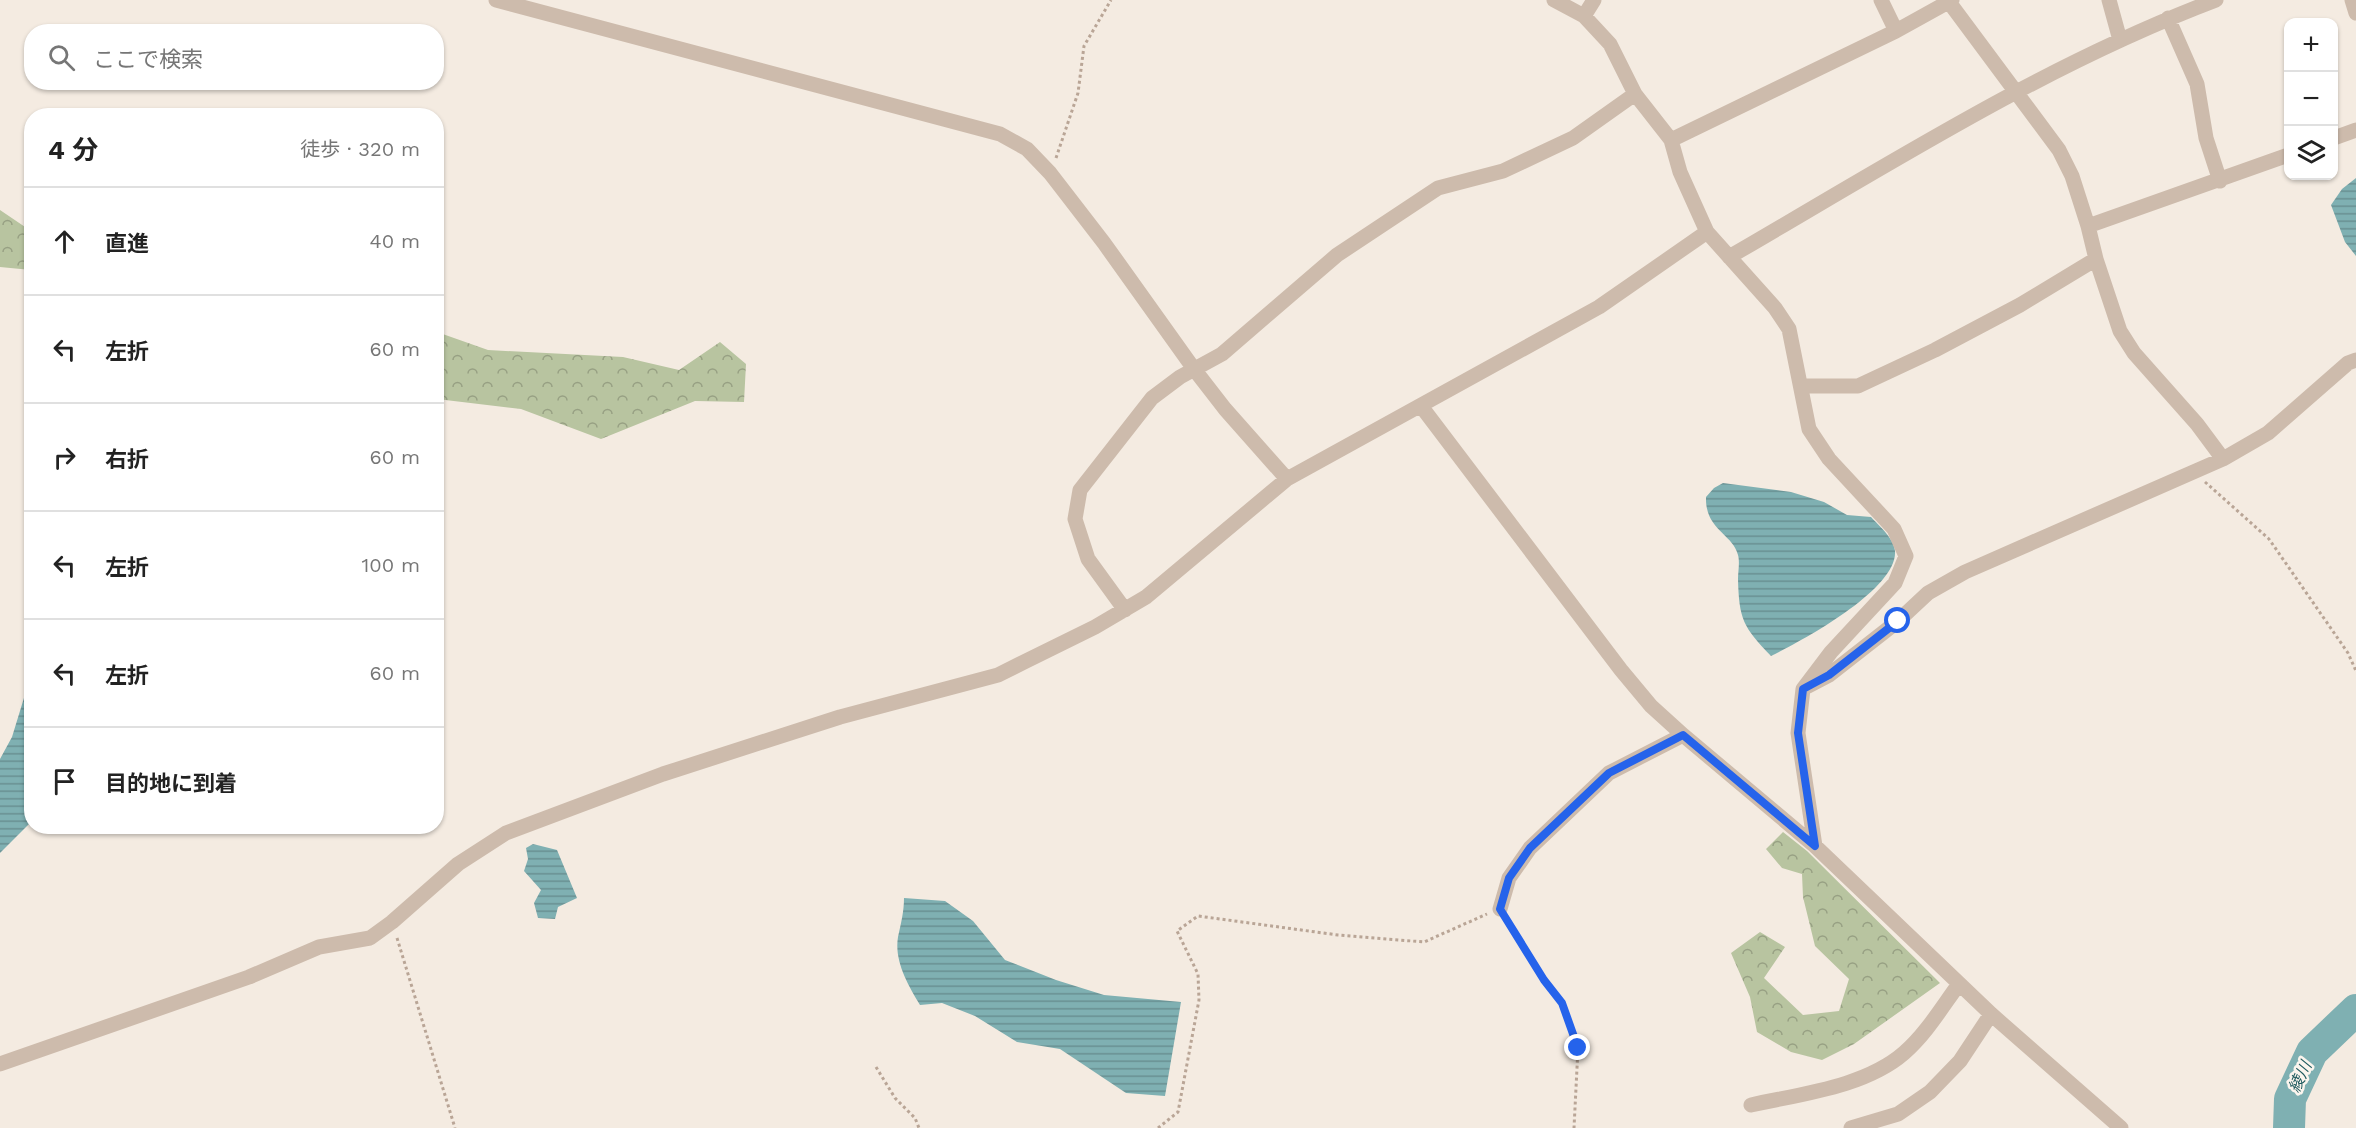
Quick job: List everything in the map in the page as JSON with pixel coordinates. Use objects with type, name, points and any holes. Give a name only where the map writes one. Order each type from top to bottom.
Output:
[{"type":"street","points":[[496,0],[1000,134],[1027,149],[1050,173],[1104,243],[1225,409],[1287,479]]},
{"type":"street","points":[[1554,0],[1584,16],[1610,44],[1635,94],[1671,140],[1680,171],[1707,232],[1775,308],[1790,329],[1809,429],[1829,459],[1894,529],[1906,556],[1895,583],[1831,652],[1803,689],[1798,733],[1815,846]]},
{"type":"street","points":[[1584,16],[1594,0]]},
{"type":"street","points":[[1881,0],[1896,31]]},
{"type":"street","points":[[2109,0],[2120,40]]},
{"type":"street","points":[[1729,257],[2016,90],[2168,18],[2216,0]]},
{"type":"street","points":[[2352,0],[2356,13]]},
{"type":"street","points":[[1671,140],[1896,31],[1951,1],[2059,150],[2072,176],[2120,331],[2134,353],[2197,424],[2223,459]]},
{"type":"street","points":[[2168,18],[2197,84],[2206,138],[2220,181]]},
{"type":"street","points":[[1125,610],[1088,559],[1075,519],[1080,490],[1152,398],[1194,369],[1222,354],[1336,255],[1438,188],[1503,171],[1573,138],[1635,94]]},
{"type":"street","points":[[2338,137],[2356,130]]},
{"type":"street","points":[[2088,226],[2284,157]]},
{"type":"street","points":[[0,1064],[249,977],[319,947],[370,938],[392,922],[458,864],[506,833],[663,774],[840,717],[998,675],[1146,597],[1287,479],[1599,308],[1707,232]]},
{"type":"street","points":[[1802,386],[1858,386],[1935,350],[2020,305],[2096,259]]},
{"type":"street","points":[[1803,689],[1829,675],[1898,621],[1928,593],[1965,572],[2223,459],[2268,433],[2340,369],[2356,360]]},
{"type":"street","points":[[1421,406],[1621,670],[1652,706],[1683,735],[1815,846],[1991,1014],[2121,1128]]},
{"type":"street","points":[[1500,909],[1509,878],[1530,848],[1609,773],[1683,735]]},
{"type":"street","points":[[1751,1105],[1847,1083],[1903,1054],[1930,1024],[1959,984]]},
{"type":"street","points":[[1851,1128],[1898,1114],[1930,1092],[1960,1061],[1991,1014]]},
{"type":"path","points":[[1050,173],[1066,133],[1078,93],[1084,46],[1111,0]]},
{"type":"path","points":[[2193,471],[2269,539],[2348,653],[2356,671]]},
{"type":"path","points":[[1158,1128],[1178,1112],[1198,1000],[1198,974],[1177,931],[1198,916],[1338,935],[1424,942],[1500,909],[1544,980],[1562,1003],[1578,1048],[1574,1128]]},
{"type":"path","points":[[392,922],[455,1128]]},
{"type":"path","points":[[876,1067],[895,1098],[915,1118],[919,1128]]},
{"type":"green space","points":[[0,210],[24,226],[24,269],[0,267]]},
{"type":"green space","points":[[444,334],[488,350],[623,357],[679,370],[720,342],[746,364],[744,402],[695,401],[601,439],[521,409],[444,400]]},
{"type":"green space","points":[[1783,832],[1807,851],[1940,983],[1854,1044],[1822,1060],[1791,1052],[1757,1032],[1750,997],[1731,953],[1760,932],[1785,947],[1764,978],[1803,1015],[1839,1011],[1849,979],[1815,946],[1803,897],[1802,874],[1782,868],[1766,849]]},
{"type":"water","points":[[2356,178],[2356,256],[2345,242],[2331,205],[2342,189]]},
{"type":"water","points":[[1723,483],[1791,492],[1824,502],[1847,515],[1871,517],[1892,541],[1895,551],[1892,566],[1865,597],[1846,612],[1804,639],[1771,656],[1744,622],[1739,593],[1738,555],[1731,542],[1714,524],[1707,508],[1706,497],[1714,488]]},
{"type":"water","points":[[24,698],[24,829],[0,853],[0,759],[12,737]]},
{"type":"water","points":[[533,844],[557,850],[577,898],[558,907],[555,919],[538,918],[534,903],[541,890],[524,871],[528,859],[526,848]]},
{"type":"water","points":[[904,898],[945,901],[973,921],[1005,960],[1056,980],[1104,995],[1181,1002],[1165,1096],[1126,1093],[1060,1049],[1017,1042],[975,1016],[942,1003],[920,1005],[907,981],[898,955],[897,946]]},
{"type":"waterway","name":"綾川","points":[[2289,1128],[2290,1099],[2312,1052],[2356,1010]]},
{"type":"route","points":[[1578,1048],[1562,1003],[1544,980],[1500,909],[1509,878],[1530,848],[1609,773],[1683,735],[1815,846],[1798,733],[1799,708],[1803,689],[1829,675],[1898,621]]}]
